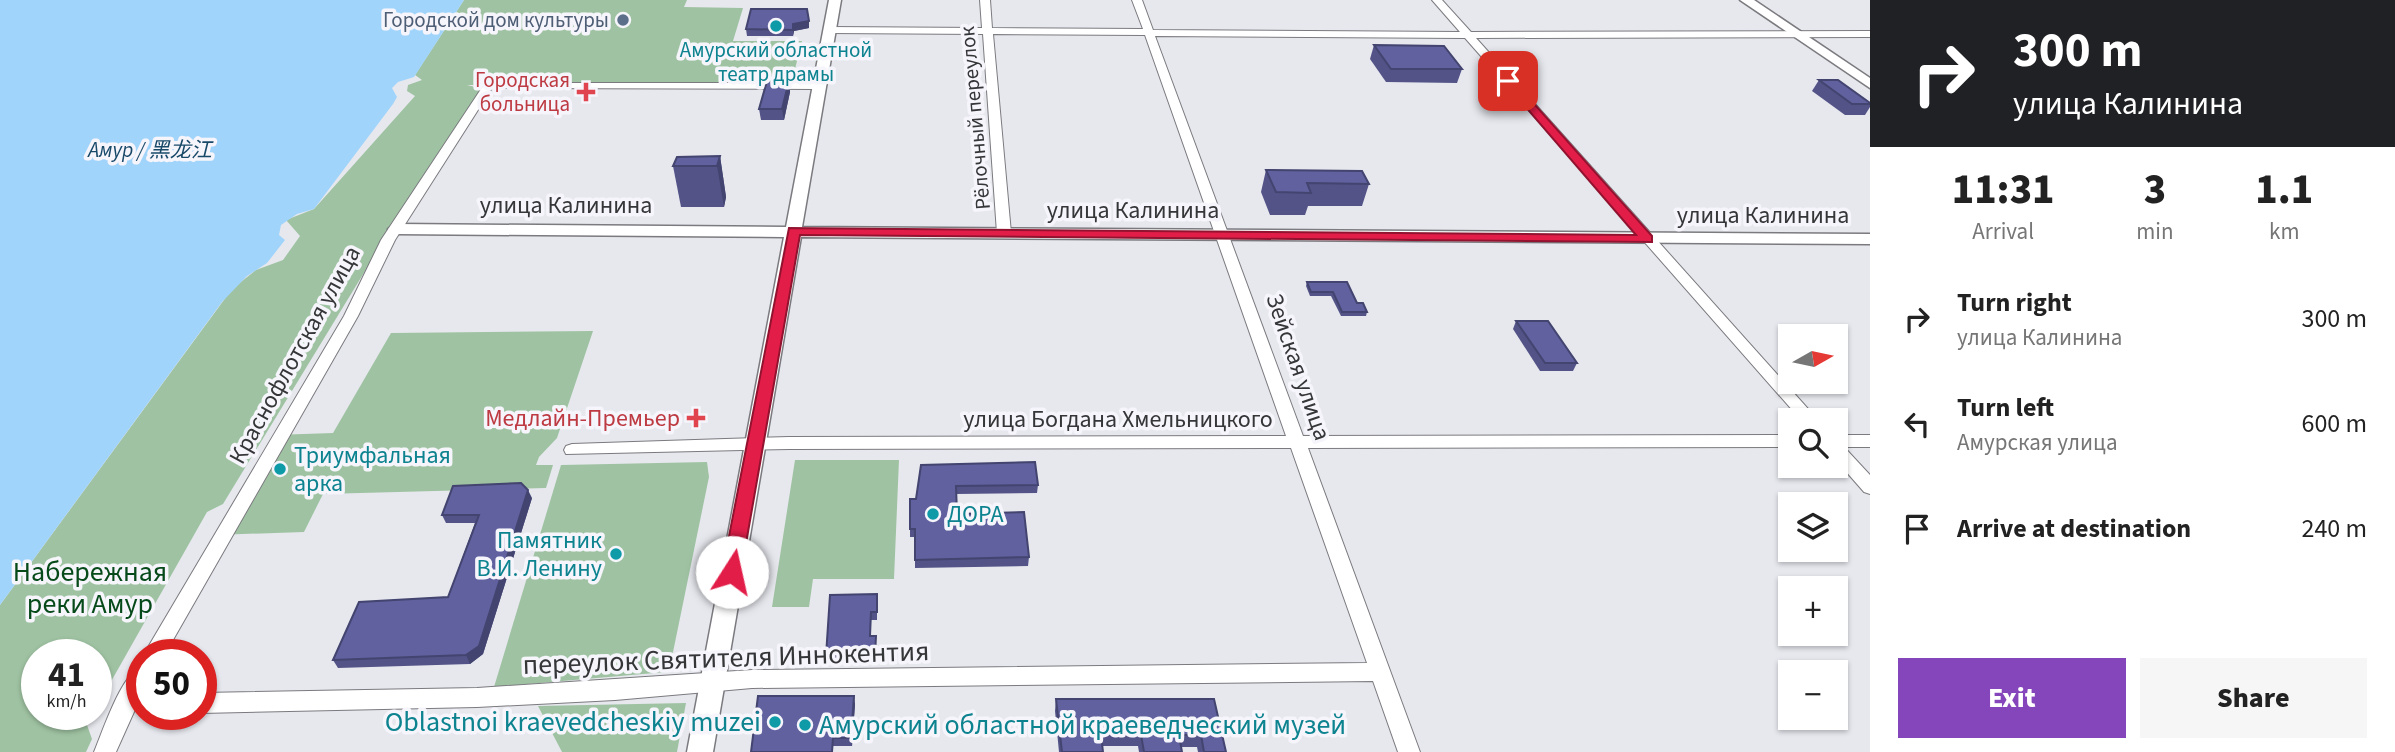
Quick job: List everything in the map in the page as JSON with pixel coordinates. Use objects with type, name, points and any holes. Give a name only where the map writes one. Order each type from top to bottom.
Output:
[{"type":"main road","points":[[700,752],[835,0]]},
{"type":"main road","points":[[1746,0],[1870,84]]},
{"type":"main road","name":"улица Калинина","points":[[396,229],[1870,239]]},
{"type":"street","name":"Рёлочный переулок","points":[[985,0],[1004,233]]},
{"type":"street","name":"Зейская улица","points":[[1137,0],[1409,752]]},
{"type":"street","points":[[1437,0],[1799,408]]},
{"type":"street","points":[[829,30],[1469,35],[1870,34]]},
{"type":"street","name":"Краснофлотская улица","points":[[163,639],[301,403],[396,229],[489,85],[818,86]]},
{"type":"street","name":"улица Богдана Хмельницкого","points":[[572,450],[754,445],[1778,441]]},
{"type":"street","points":[[1848,441],[1870,441]]},
{"type":"street","points":[[1848,462],[1870,487]]},
{"type":"street","name":"переулок Святителя Иннокентия","points":[[217,704],[340,702],[659,688],[752,679],[1379,672]]},
{"type":"street","points":[[105,752],[126,716]]},
{"type":"green space","name":"Набережная реки Амур","points":[[464,0],[687,0],[684,7],[743,8],[733,41],[802,41],[795,69],[789,72],[786,83],[467,85],[483,89],[387,235],[223,504],[207,512],[135,639],[126,639],[126,655],[112,680],[112,639],[21,639],[21,730],[89,730],[92,739],[86,752],[0,752],[0,605],[232,289],[256,270],[283,260],[300,236],[286,220],[314,209],[415,96],[407,91],[408,85],[422,80],[415,75]]},
{"type":"green space","points":[[593,331],[557,438],[539,457],[536,465],[553,465],[546,488],[323,494],[304,532],[215,535],[274,435],[333,433],[391,333]]},
{"type":"green space","points":[[795,460],[899,460],[894,579],[813,579],[809,607],[772,607]]},
{"type":"green space","points":[[707,462],[709,477],[672,657],[666,672],[494,687],[561,465]]},
{"type":"green space","points":[[686,703],[677,752],[562,752],[538,706]]},
{"type":"water","name":"Амур / 黑龙江","points":[[0,0],[464,0],[414,77],[398,82],[392,88],[397,97],[393,104],[314,209],[297,214],[281,225],[279,235],[285,240],[267,263],[247,276],[222,302],[0,605]]},
{"type":"building","points":[[751,9],[807,9],[809,21],[793,24],[793,30],[746,29]]},
{"type":"building","points":[[1374,45],[1444,46],[1462,69],[1391,69]]},
{"type":"building","points":[[1819,80],[1838,80],[1870,104],[1852,104]]},
{"type":"building","points":[[767,81],[789,81],[782,109],[759,109]]},
{"type":"building","points":[[720,156],[717,166],[673,166],[677,157]]},
{"type":"building","points":[[1266,170],[1362,171],[1369,184],[1307,183],[1311,193],[1276,192]]},
{"type":"building","points":[[1307,282],[1347,282],[1357,303],[1363,303],[1367,312],[1342,312],[1333,292],[1311,292]]},
{"type":"building","points":[[1516,321],[1548,321],[1577,363],[1545,363]]},
{"type":"building","name":"ДОРА","points":[[1035,462],[1038,485],[956,486],[957,514],[1024,512],[1029,557],[915,560],[915,529],[910,529],[910,499],[916,499],[921,465]]},
{"type":"building","points":[[521,483],[528,490],[479,646],[466,655],[333,660],[359,602],[448,597],[479,515],[442,515],[453,486]]},
{"type":"building","points":[[877,594],[877,612],[871,612],[870,636],[876,636],[875,655],[826,656],[830,595]]},
{"type":"building","name":"Амурский областной краеведческий музей","points":[[758,696],[854,696],[851,738],[833,738],[832,752],[751,752]]},
{"type":"building","points":[[1056,699],[1214,699],[1226,752],[1204,752],[1201,735],[1179,735],[1182,752],[1144,752],[1141,735],[1101,734],[1103,752],[1062,752]]},
{"type":"place","name":"Городской дом культуры","points":[[623,20]]},
{"type":"place","name":"Амурский областной театр драмы","points":[[776,26]]},
{"type":"place","name":"Городская больница","points":[[586,92]]},
{"type":"place","name":"Медлайн-Премьер","points":[[696,418]]},
{"type":"place","name":"Триумфальная арка","points":[[280,469]]},
{"type":"place","name":"ДОРА","points":[[933,514]]},
{"type":"place","name":"Памятник В.И. Ленину","points":[[616,554]]},
{"type":"place","name":"Oblastnoi kraevedcheskiy muzei","points":[[775,722]]},
{"type":"place","name":"Амурский областной краеведческий музей","points":[[805,725]]},
{"type":"route","points":[[732,572],[794,231],[1647,239],[1508,81]]}]
